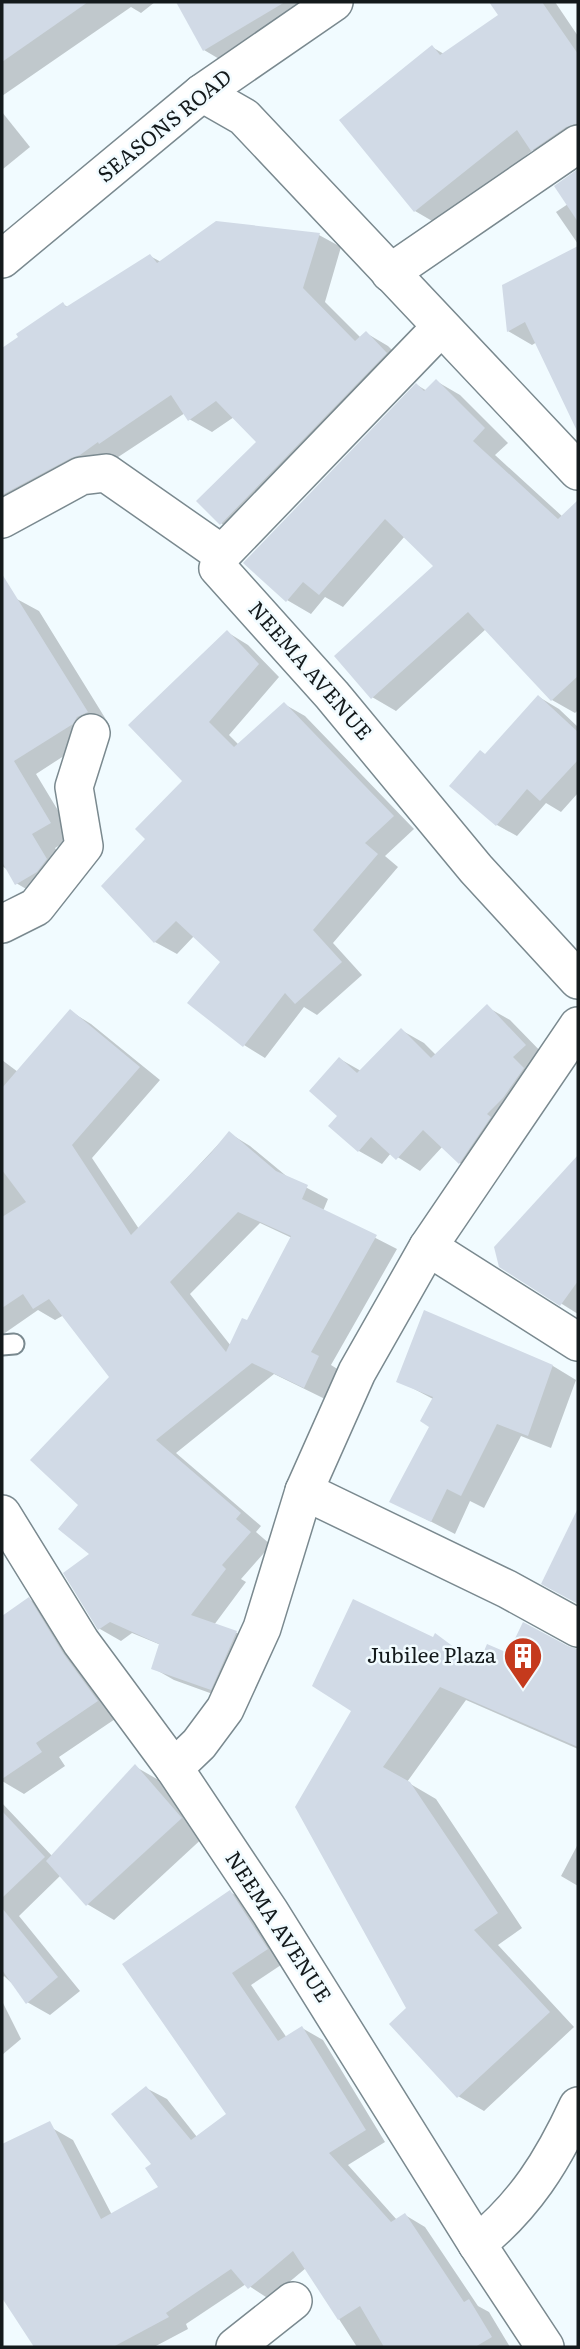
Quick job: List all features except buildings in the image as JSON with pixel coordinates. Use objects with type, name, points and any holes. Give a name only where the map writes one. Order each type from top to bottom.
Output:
[{"type":"street","name":"SEASONS ROAD","points":[[2,259],[202,93],[334,2]]},
{"type":"street","points":[[202,93],[244,117],[578,471]]},
{"type":"street","points":[[390,273],[578,144]]},
{"type":"street","points":[[2,520],[81,476],[106,473],[222,554],[441,327]]},
{"type":"street","name":"NEEMA AVENUE","points":[[222,554],[218,568],[332,695],[476,869],[578,980]]},
{"type":"street","points":[[2,924],[36,907],[84,846],[74,787],[91,733]]},
{"type":"street","points":[[174,1768],[199,1744],[225,1709],[262,1628],[304,1492],[357,1371],[428,1247],[578,1026]]},
{"type":"street","points":[[428,1247],[578,1342]]},
{"type":"street","points":[[304,1492],[507,1589],[578,1628]]},
{"type":"street","name":"NEEMA AVENUE","points":[[2,1514],[82,1642],[174,1768],[270,1912],[477,2244],[545,2347]]},
{"type":"street","points":[[477,2244],[504,2222],[533,2188],[578,2106]]},
{"type":"street","points":[[234,2347],[293,2301]]},
{"type":"place","name":"Jubilee Plaza","points":[[523,1690]]}]
